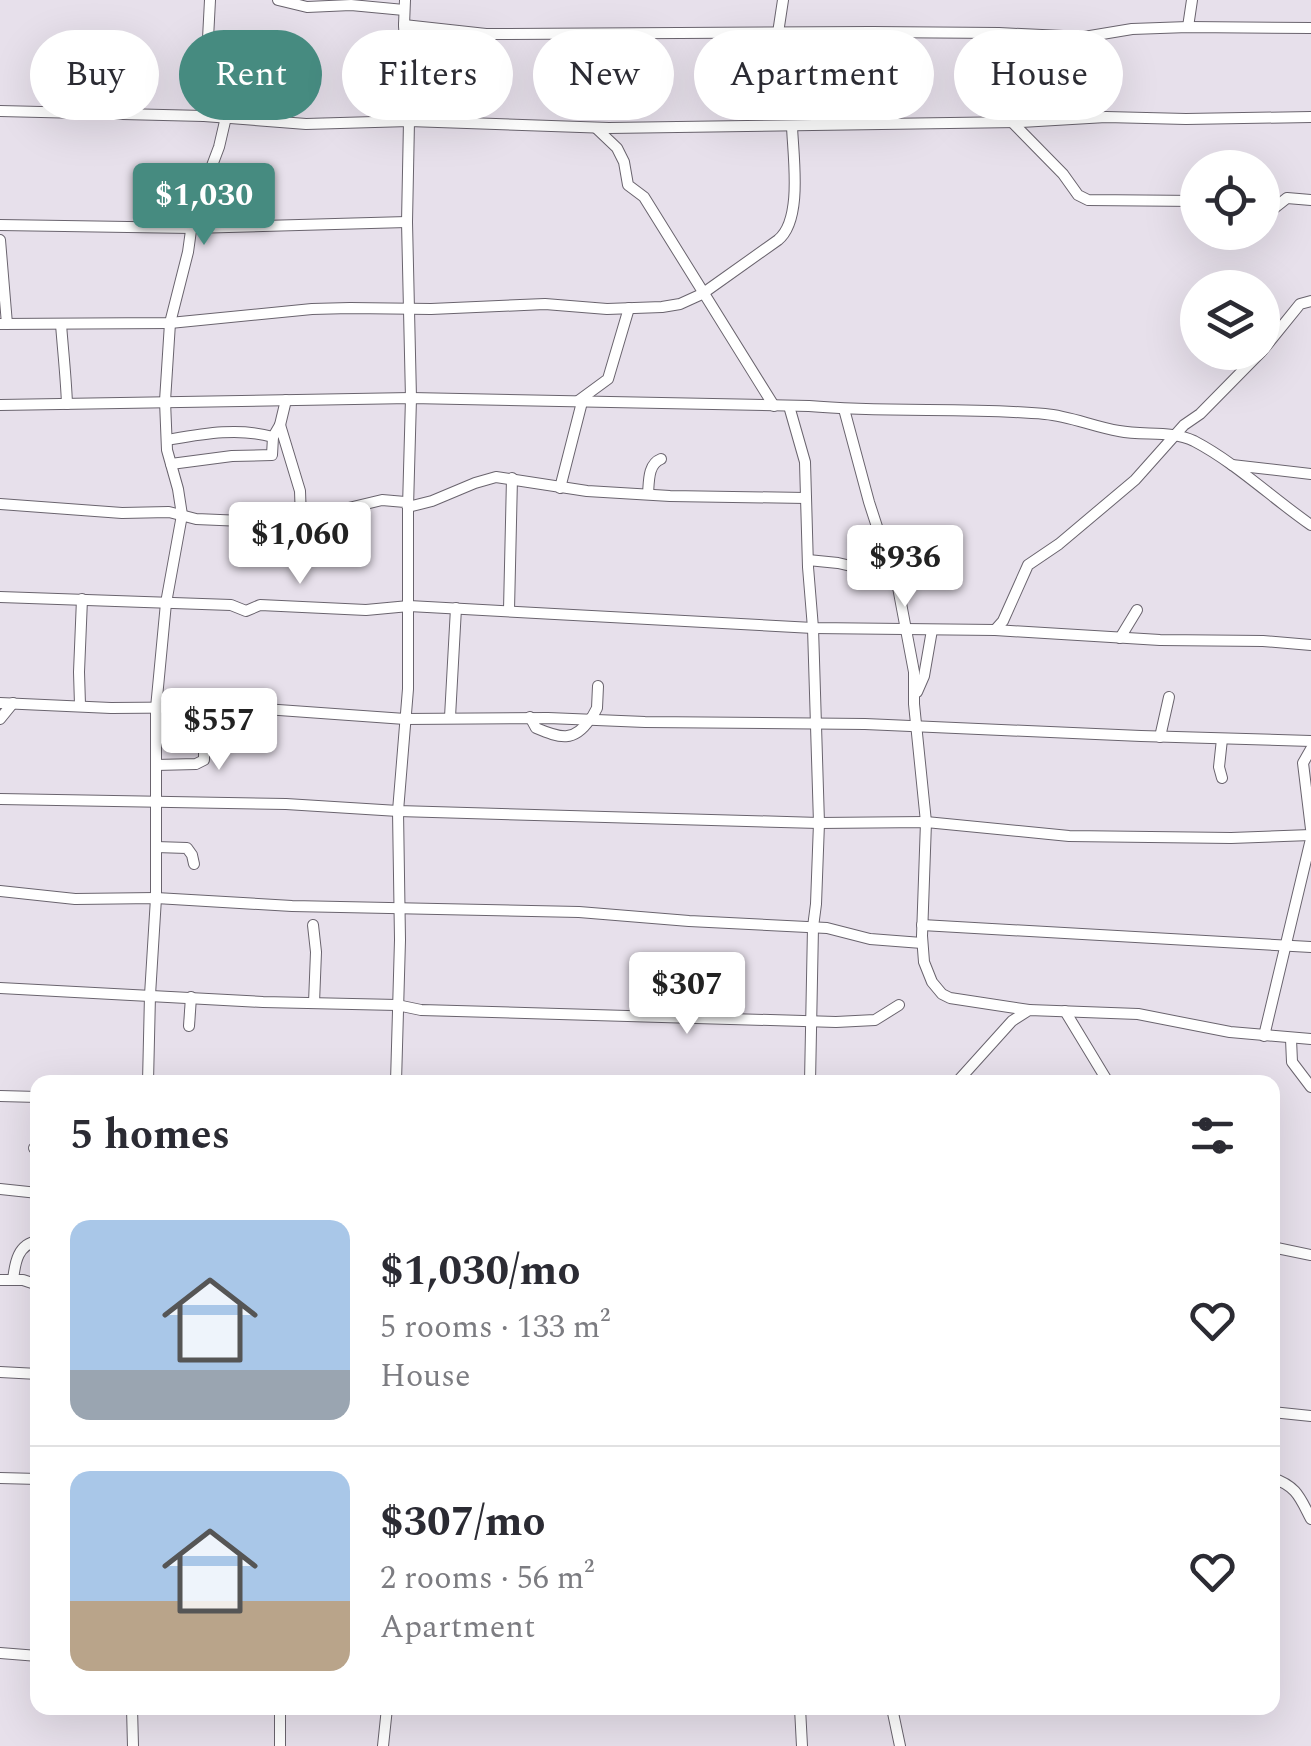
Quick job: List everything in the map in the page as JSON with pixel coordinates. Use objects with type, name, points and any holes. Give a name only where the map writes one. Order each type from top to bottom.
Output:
[{"type":"street","points":[[208,30],[210,0]]},
{"type":"street","points":[[278,0],[307,7],[405,5],[410,121],[407,222],[411,398],[408,689],[398,811],[396,1075]]},
{"type":"street","points":[[778,30],[783,0]]},
{"type":"street","points":[[1188,27],[1192,0]]},
{"type":"street","points":[[404,25],[486,34],[694,33]]},
{"type":"street","points":[[1123,31],[1311,28]]},
{"type":"street","points":[[0,111],[30,112]]},
{"type":"street","points":[[1123,118],[1311,117]]},
{"type":"street","points":[[148,1075],[156,898],[156,708],[166,603],[182,516],[166,440],[170,323],[196,205],[227,120]]},
{"type":"street","points":[[261,120],[596,128],[1043,120]]},
{"type":"street","points":[[1012,122],[1078,195],[1088,200],[1180,201]]},
{"type":"street","points":[[0,240],[3,324],[170,323],[312,309],[545,304],[671,306],[702,294],[788,230],[794,196],[792,126]]},
{"type":"street","points":[[596,128],[617,148],[628,185],[644,198],[774,406]]},
{"type":"street","points":[[1280,204],[1287,198],[1311,200]]},
{"type":"street","points":[[0,225],[192,228],[407,222]]},
{"type":"street","points":[[1280,329],[1300,304],[1311,301]]},
{"type":"street","points":[[560,488],[579,402],[608,379],[629,308]]},
{"type":"street","points":[[62,324],[68,404]]},
{"type":"street","points":[[996,630],[1028,565],[1135,480],[1175,434],[1244,370]]},
{"type":"street","points":[[0,405],[411,398],[1046,414],[1122,432],[1175,434],[1195,442],[1311,525]]},
{"type":"street","points":[[171,464],[272,455],[273,437],[286,400]]},
{"type":"street","points":[[788,406],[802,449],[813,628],[819,823],[810,1075]]},
{"type":"street","points":[[844,409],[894,576],[914,672],[926,822],[922,943],[927,973],[942,994],[1028,1010],[1138,1014],[1215,1030],[1311,1039]]},
{"type":"street","points":[[280,425],[300,491],[301,519]]},
{"type":"street","points":[[166,440],[245,431],[273,437]]},
{"type":"street","points":[[648,494],[651,468],[661,459]]},
{"type":"street","points":[[1231,465],[1311,474]]},
{"type":"street","points":[[408,507],[432,502],[488,479],[512,478],[560,488],[648,494],[806,498]]},
{"type":"street","points":[[509,610],[512,478]]},
{"type":"street","points":[[0,504],[122,513],[169,512],[214,520],[301,519],[382,500],[405,502],[408,507]]},
{"type":"street","points":[[808,560],[894,576]]},
{"type":"street","points":[[0,597],[230,605],[246,611],[260,604],[366,610],[409,606],[813,628],[996,630],[1311,645]]},
{"type":"street","points":[[80,706],[82,598]]},
{"type":"street","points":[[450,717],[456,608]]},
{"type":"street","points":[[1120,638],[1137,610]]},
{"type":"street","points":[[914,698],[924,676],[932,630]]},
{"type":"street","points":[[530,718],[536,728],[567,737],[579,733],[597,708],[598,686]]},
{"type":"street","points":[[1160,737],[1169,697]]},
{"type":"street","points":[[0,703],[238,707],[405,719],[917,726],[1311,741]]},
{"type":"street","points":[[0,719],[13,703]]},
{"type":"street","points":[[156,765],[196,764],[204,760],[204,708]]},
{"type":"street","points":[[1222,739],[1222,778]]},
{"type":"street","points":[[1264,1036],[1311,834],[1303,763],[1311,749]]},
{"type":"street","points":[[0,799],[286,804],[398,811],[819,823],[926,822],[1069,836],[1231,838],[1311,834]]},
{"type":"street","points":[[156,847],[187,848],[194,864]]},
{"type":"street","points":[[0,891],[75,899],[156,898],[292,906],[579,912],[832,928],[870,939],[922,943]]},
{"type":"street","points":[[313,925],[314,1004]]},
{"type":"street","points":[[922,925],[1311,948]]},
{"type":"street","points":[[0,988],[397,1005],[421,1010],[810,1021],[875,1020],[899,1005]]},
{"type":"street","points":[[190,1026],[191,998]]},
{"type":"street","points":[[964,1075],[1012,1021],[1028,1010]]},
{"type":"street","points":[[1065,1011],[1104,1075]]},
{"type":"street","points":[[1291,1039],[1292,1062],[1311,1087]]},
{"type":"street","points":[[0,1096],[30,1097]]},
{"type":"street","points":[[0,1189],[30,1192]]},
{"type":"street","points":[[13,1280],[20,1251],[30,1243]]},
{"type":"street","points":[[1280,1249],[1311,1255]]},
{"type":"street","points":[[0,1280],[30,1282]]},
{"type":"street","points":[[0,1372],[30,1374]]},
{"type":"street","points":[[1280,1413],[1311,1416]]},
{"type":"street","points":[[0,1478],[30,1478]]},
{"type":"street","points":[[1280,1481],[1296,1491],[1311,1519]]},
{"type":"street","points":[[0,1653],[30,1655]]},
{"type":"street","points":[[132,1715],[133,1746]]},
{"type":"street","points":[[280,1715],[280,1746]]},
{"type":"street","points":[[382,1746],[386,1715]]},
{"type":"street","points":[[800,1715],[802,1746]]},
{"type":"street","points":[[893,1715],[900,1746]]}]
